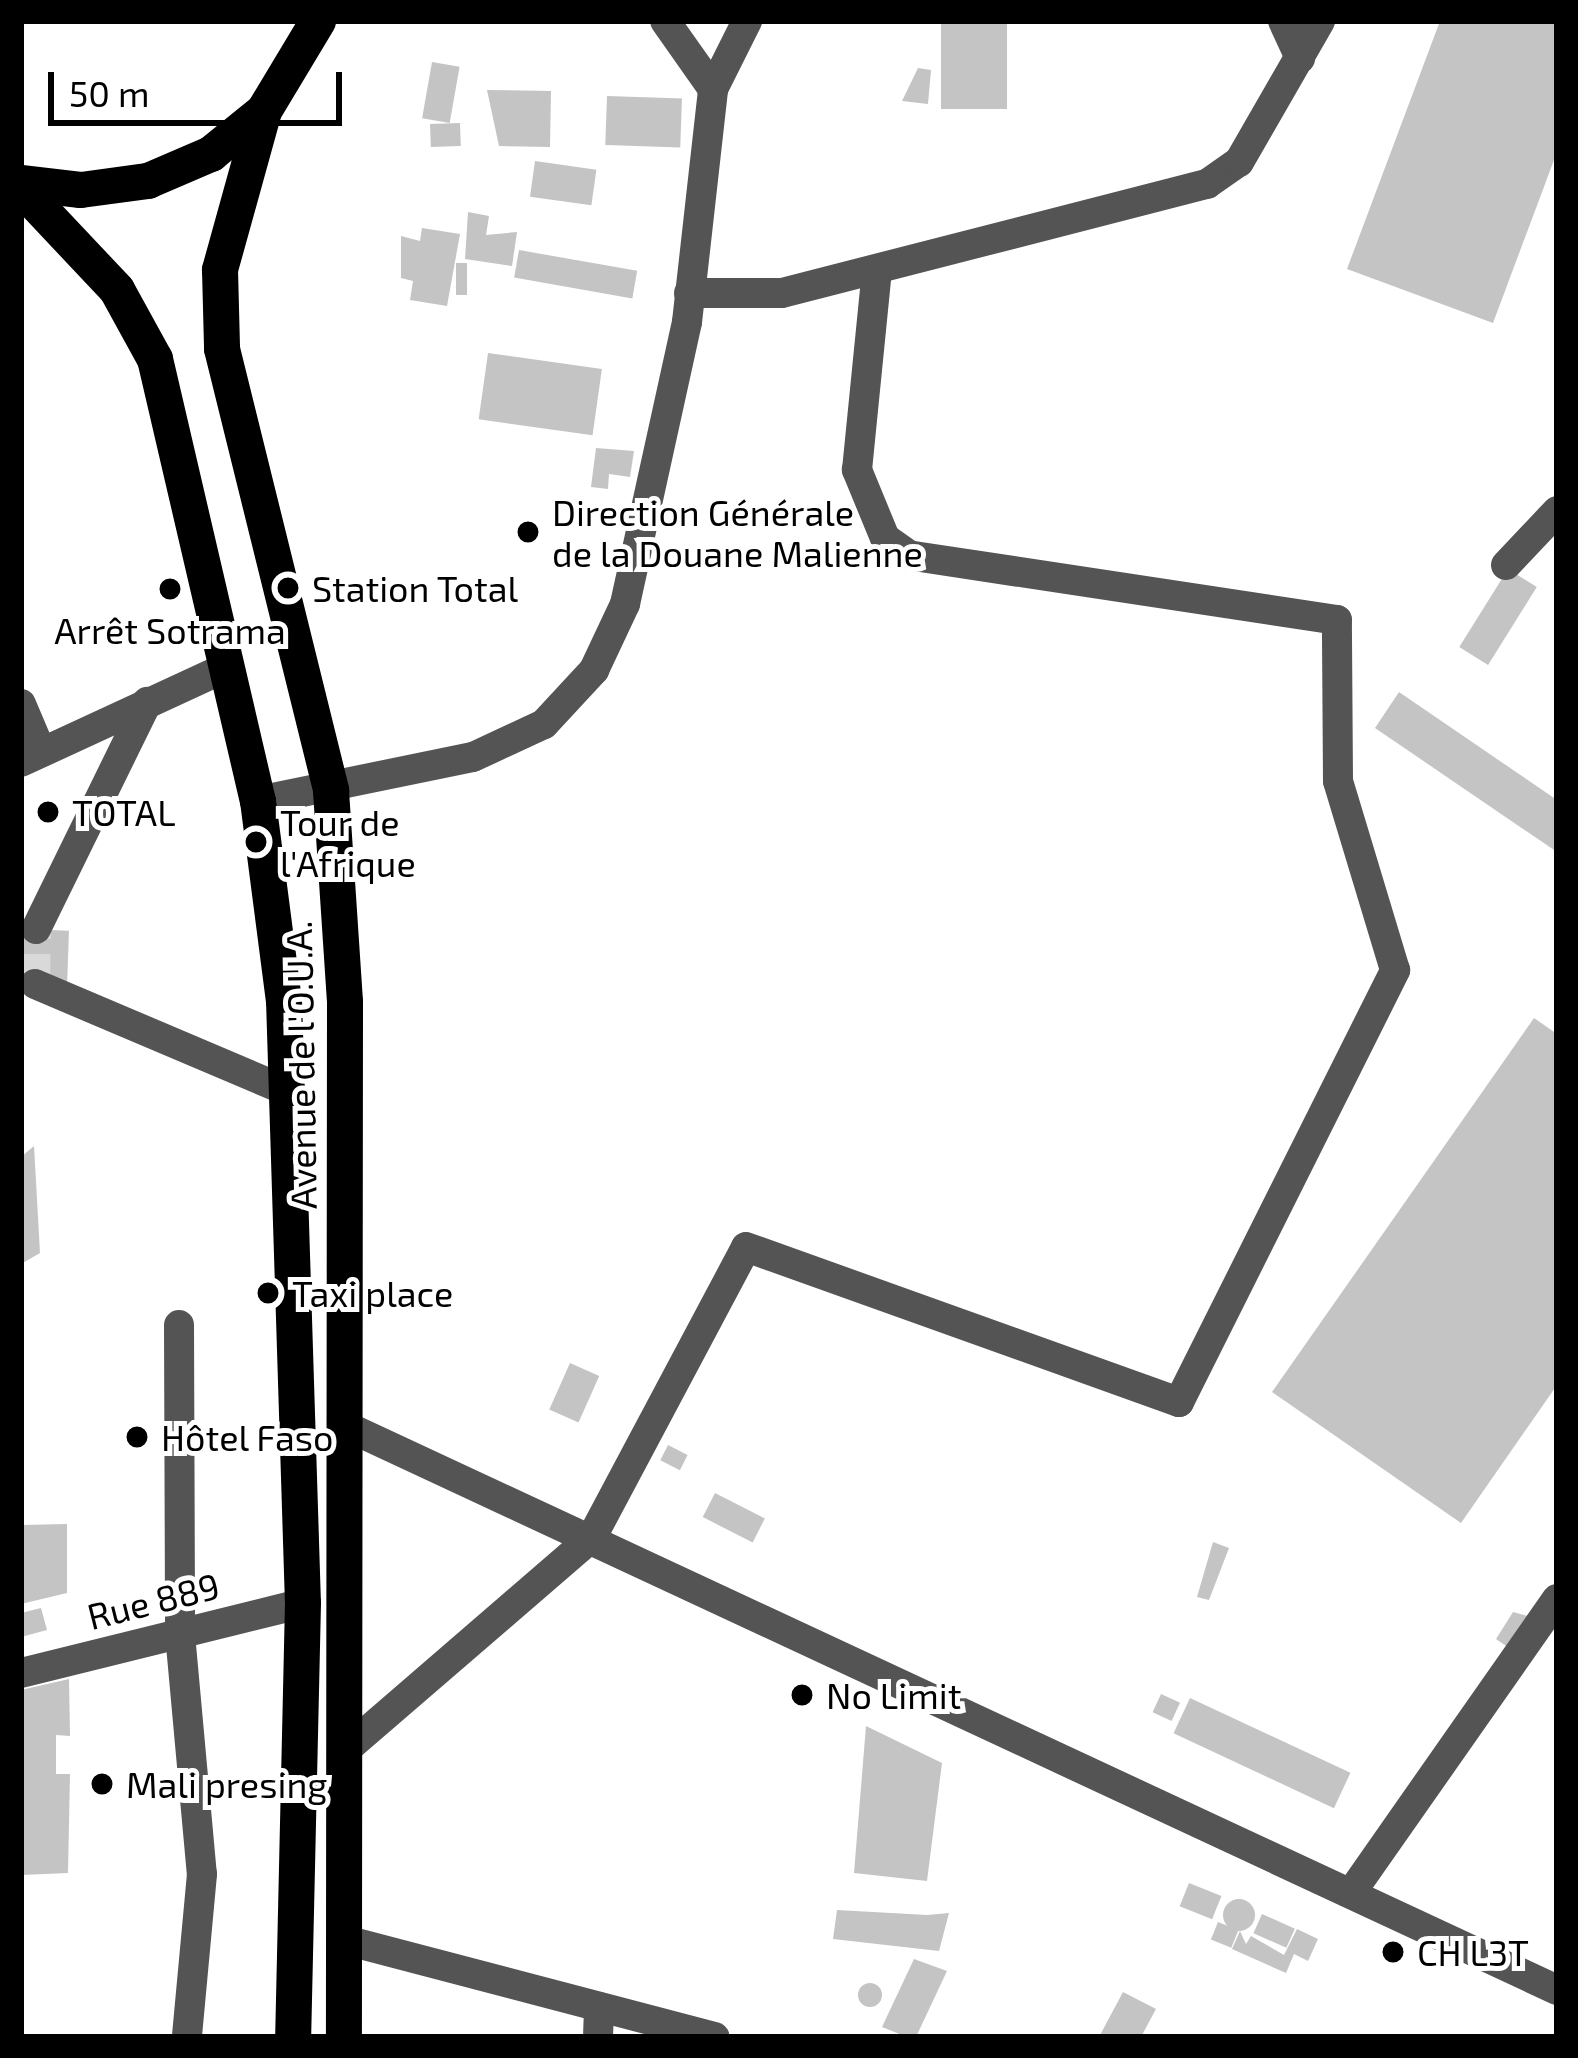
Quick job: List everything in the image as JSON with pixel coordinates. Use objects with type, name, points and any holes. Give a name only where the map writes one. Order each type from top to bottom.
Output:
[{"type":"highway","points":[[21,185],[81,190],[148,181],[211,154],[264,111],[318,21]]},
{"type":"highway","name":"Avenue de l'O.U.A.","points":[[264,111],[220,270],[222,349],[331,791],[345,1002],[350,1746],[344,2037]]},
{"type":"highway","name":"Avenue de l'O.U.A.","points":[[21,185],[117,290],[155,359],[258,801],[286,1091],[303,1603],[293,2037]]},
{"type":"street","points":[[665,21],[713,89]]},
{"type":"street","points":[[258,801],[331,791],[473,758],[544,724],[594,670],[625,604],[689,292],[713,89],[747,21]]},
{"type":"street","points":[[1283,21],[1300,58]]},
{"type":"street","points":[[689,292],[782,293],[1208,184],[1238,163],[1320,21]]},
{"type":"street","points":[[350,1746],[592,1538],[746,1247],[1179,1402],[1395,970],[1338,781],[1336,620],[909,555],[885,538],[857,470],[877,270]]},
{"type":"street","points":[[1506,565],[1557,512]]},
{"type":"street","points":[[21,704],[30,756],[227,667]]},
{"type":"street","points":[[36,929],[147,702]]},
{"type":"street","points":[[35,983],[286,1091]]},
{"type":"street","points":[[179,1325],[180,1634],[202,1874],[187,2037]]},
{"type":"street","points":[[348,1427],[1557,1990]]},
{"type":"street","points":[[1351,1894],[1557,1599]]},
{"type":"street","name":"Rue 889","points":[[21,1673],[303,1603]]},
{"type":"street","points":[[346,1940],[598,2022],[714,2037]]},
{"type":"building","points":[[941,21],[1007,21],[1007,109],[941,109]]},
{"type":"building","points":[[1440,21],[1557,21],[1557,152],[1493,323],[1347,269]]},
{"type":"building","points":[[432,62],[460,67],[450,123],[422,118]]},
{"type":"building","points":[[918,68],[931,70],[928,104],[902,101]]},
{"type":"building","points":[[487,90],[551,91],[550,147],[499,146]]},
{"type":"building","points":[[607,96],[682,99],[680,148],[605,145]]},
{"type":"building","points":[[460,123],[461,146],[431,147],[430,124]]},
{"type":"building","points":[[535,161],[596,170],[591,205],[530,197]]},
{"type":"building","points":[[468,212],[489,216],[486,235],[517,232],[512,266],[465,259]]},
{"type":"building","points":[[422,228],[460,234],[447,306],[410,300],[413,281],[401,278],[401,236],[420,241]]},
{"type":"building","points":[[519,250],[637,271],[632,298],[514,278]]},
{"type":"building","points":[[456,263],[467,263],[467,295],[456,295]]},
{"type":"building","points":[[488,353],[602,369],[593,435],[479,419]]},
{"type":"building","points":[[596,448],[634,451],[630,477],[609,474],[608,489],[591,487]]},
{"type":"building","points":[[1508,569],[1537,587],[1488,665],[1459,647]]},
{"type":"building","points":[[1399,692],[1557,800],[1557,852],[1375,728]]},
{"type":"building","points":[[21,929],[69,931],[67,985],[21,983]]},
{"type":"building","points":[[1534,1018],[1557,1034],[1557,1385],[1461,1523],[1272,1392]]},
{"type":"building","points":[[34,1146],[40,1253],[21,1264],[21,1157]]},
{"type":"building","points":[[570,1363],[599,1376],[578,1423],[549,1410]]},
{"type":"building","points":[[668,1445],[688,1455],[680,1470],[660,1460]]},
{"type":"building","points":[[715,1493],[765,1518],[753,1542],[703,1517]]},
{"type":"building","points":[[67,1524],[67,1593],[21,1604],[21,1525]]},
{"type":"building","points":[[1213,1542],[1229,1548],[1209,1600],[1197,1597]]},
{"type":"building","points":[[41,1608],[47,1630],[21,1637],[21,1613]]},
{"type":"building","points":[[1513,1612],[1531,1617],[1509,1648],[1496,1639]]},
{"type":"building","points":[[69,1679],[70,1736],[56,1735],[56,1774],[70,1774],[68,1873],[21,1875],[21,1690]]},
{"type":"building","points":[[1161,1694],[1180,1703],[1172,1721],[1153,1712]]},
{"type":"building","points":[[1190,1698],[1350,1773],[1334,1808],[1174,1733]]},
{"type":"building","points":[[866,1726],[942,1763],[927,1881],[854,1873]]},
{"type":"building","points":[[1189,1883],[1221,1896],[1212,1919],[1180,1906]]},
{"type":"building","points":[[1239,1899],[1250,1904],[1255,1915],[1250,1926],[1239,1931],[1228,1926],[1223,1915],[1228,1904]]},
{"type":"building","points":[[837,1910],[949,1913],[939,1951],[833,1939]]},
{"type":"building","points":[[1262,1914],[1295,1929],[1286,1948],[1253,1933]]},
{"type":"building","points":[[1218,1922],[1238,1930],[1231,1948],[1211,1940]]},
{"type":"building","points":[[1297,1929],[1318,1939],[1308,1961],[1294,1954],[1286,1973],[1232,1949],[1240,1931],[1246,1944],[1251,1936],[1284,1955]]},
{"type":"building","points":[[914,1959],[947,1971],[916,2037],[907,2037],[882,2027]]},
{"type":"building","points":[[870,1983],[879,1986],[879,2004],[870,2007],[861,2004],[858,1995],[861,1986]]},
{"type":"building","points":[[1123,1992],[1156,2009],[1141,2037],[1099,2037]]},
{"type":"tunnel","points":[[35,984],[36,929]]},
{"type":"place","name":"Direction Générale de la Douane Malienne","points":[[528,532]]},
{"type":"place","name":"Station Total","points":[[288,588]]},
{"type":"place","name":"Arrêt Sotrama","points":[[170,589]]},
{"type":"place","name":"TOTAL","points":[[48,812]]},
{"type":"place","name":"Tour de l'Afrique","points":[[256,842]]},
{"type":"place","name":"Taxi place","points":[[268,1293]]},
{"type":"place","name":"Hôtel Faso","points":[[137,1437]]},
{"type":"place","name":"No Limit","points":[[802,1695]]},
{"type":"place","name":"Mali presing","points":[[102,1784]]},
{"type":"place","name":"CH L3T","points":[[1393,1952]]}]
